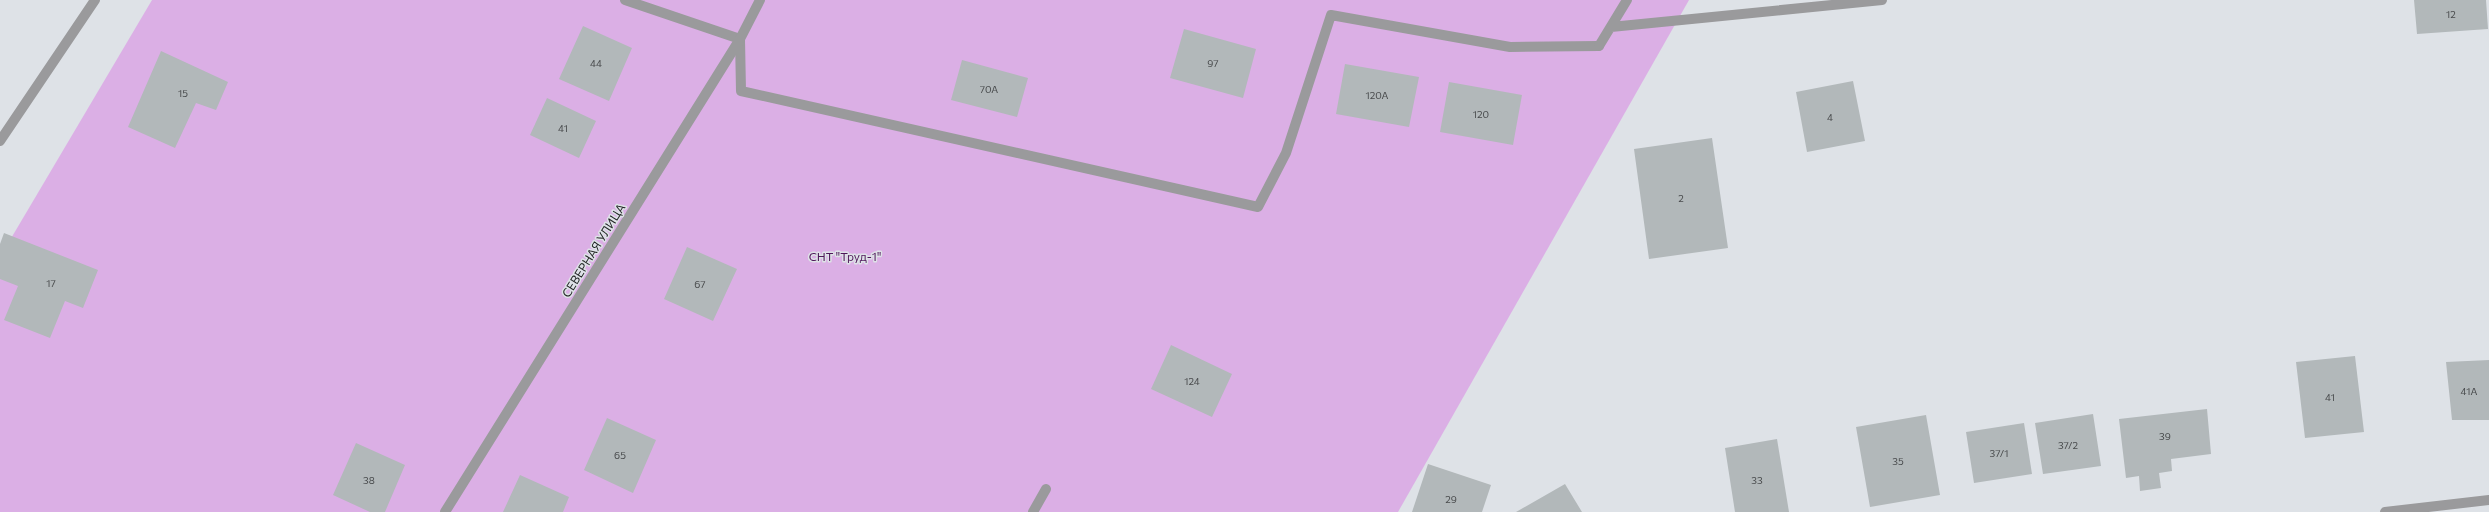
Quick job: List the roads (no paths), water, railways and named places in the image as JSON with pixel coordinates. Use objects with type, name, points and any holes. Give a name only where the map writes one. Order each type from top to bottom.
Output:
[{"type":"street","points":[[0,141],[95,0]]},
{"type":"street","points":[[626,0],[740,39],[741,91],[1258,207],[1286,153],[1331,15],[1510,47],[1599,46],[1627,0]]},
{"type":"street","name":"СЕВЕРНАЯ УЛИЦА","points":[[445,512],[740,39],[760,0]]},
{"type":"street","points":[[1611,27],[1882,0]]},
{"type":"street","points":[[1033,512],[1046,489]]},
{"type":"street","points":[[2385,512],[2489,500]]},
{"type":"park label","name":"СНТ \"Труд-1\"","points":[[845,256]]}]
